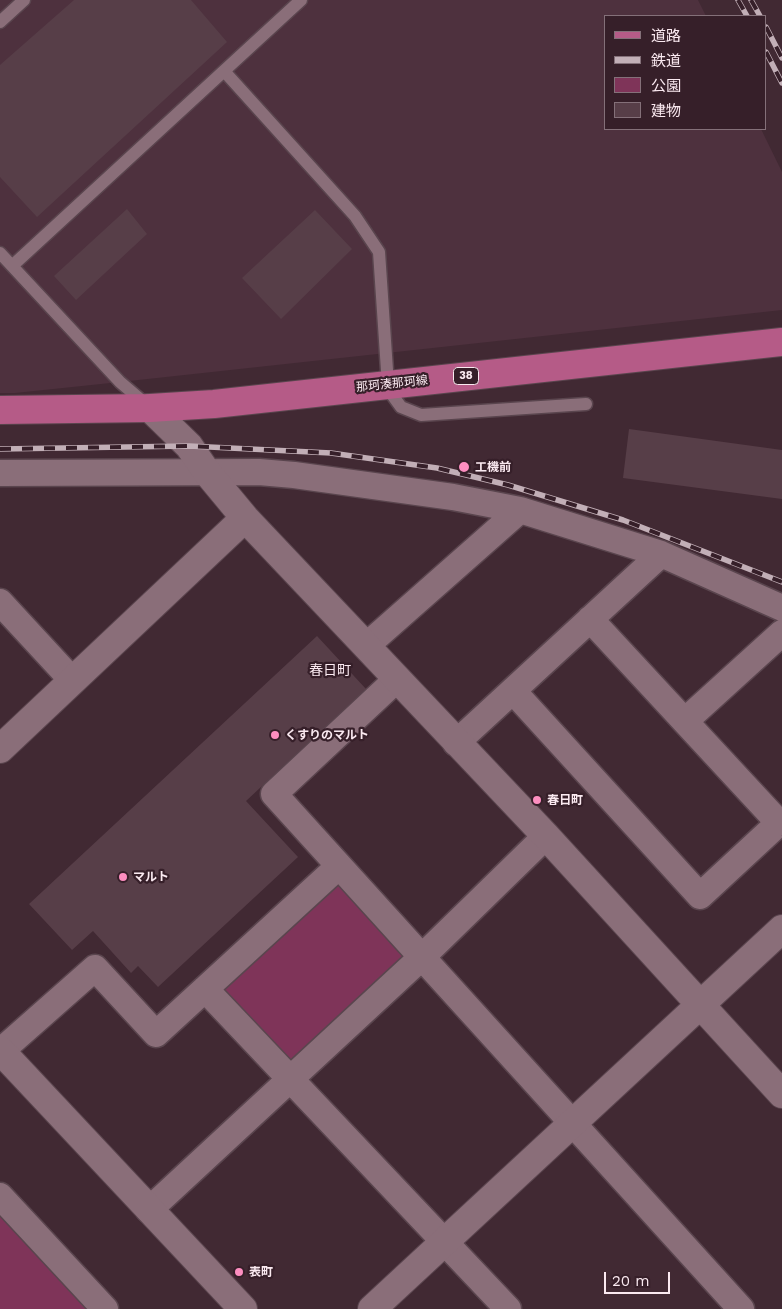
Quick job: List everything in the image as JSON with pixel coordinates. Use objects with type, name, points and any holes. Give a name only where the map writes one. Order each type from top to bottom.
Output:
[{"type":"main road","name":"那珂湊那珂線","points":[[0,410],[150,408],[214,404],[782,342]]},
{"type":"street","points":[[150,408],[189,446],[206,471],[245,518],[546,836],[782,1094]]},
{"type":"street","points":[[0,474],[259,472],[453,497],[520,510],[661,554],[782,608]]},
{"type":"street","points":[[366,646],[520,510]]},
{"type":"street","points":[[0,749],[245,518]]},
{"type":"street","points":[[456,743],[661,554]]},
{"type":"street","points":[[0,602],[72,680]]},
{"type":"street","points":[[513,691],[700,896],[780,822],[590,619]]},
{"type":"street","points":[[685,721],[782,633]]},
{"type":"street","points":[[397,679],[274,794],[742,1309]]},
{"type":"street","points":[[149,1210],[422,956],[546,836]]},
{"type":"street","points":[[244,1309],[0,1051],[95,968],[156,1034],[339,866]]},
{"type":"street","points":[[372,1309],[782,929]]},
{"type":"street","points":[[205,989],[508,1309]]},
{"type":"street","points":[[0,1196],[105,1309]]},
{"type":"lane","points":[[0,22],[24,0]]},
{"type":"lane","points":[[12,266],[301,0]]},
{"type":"lane","points":[[224,71],[354,216],[379,252],[388,385],[401,407],[420,415],[586,404]]},
{"type":"lane","points":[[0,253],[120,382],[150,408]]},
{"type":"shaded area","points":[[0,0],[698,0],[706,15],[604,15],[604,130],[761,130],[782,172],[782,310],[120,382],[0,393]]},
{"type":"green space","points":[[339,866],[422,957],[291,1079],[205,989]]},
{"type":"green space","points":[[0,1213],[90,1309],[0,1309]]},
{"type":"building","points":[[74,0],[191,0],[227,42],[37,217],[0,177],[0,65]]},
{"type":"building","points":[[127,209],[147,234],[76,300],[54,276]]},
{"type":"building","points":[[315,210],[352,249],[281,319],[242,278]]},
{"type":"building","points":[[629,429],[782,450],[782,499],[623,478]]},
{"type":"building","points":[[317,636],[366,689],[246,801],[298,857],[158,987],[138,966],[131,973],[93,931],[72,950],[29,904]]},
{"type":"railway","points":[[738,0],[746,15]]},
{"type":"railway","points":[[751,0],[759,15]]},
{"type":"railway","points":[[767,29],[782,58]]},
{"type":"railway","points":[[767,54],[782,83]]},
{"type":"railway","points":[[0,449],[189,446],[331,453],[437,468],[508,485],[623,520],[782,582]]},
{"type":"place","name":"工機前","points":[[464,467]]},
{"type":"place","name":"くすりのマルト","points":[[275,735]]},
{"type":"place","name":"春日町","points":[[537,800]]},
{"type":"place","name":"マルト","points":[[123,877]]},
{"type":"place","name":"表町","points":[[239,1272]]},
{"type":"district","name":"春日町","points":[[330,671]]}]
